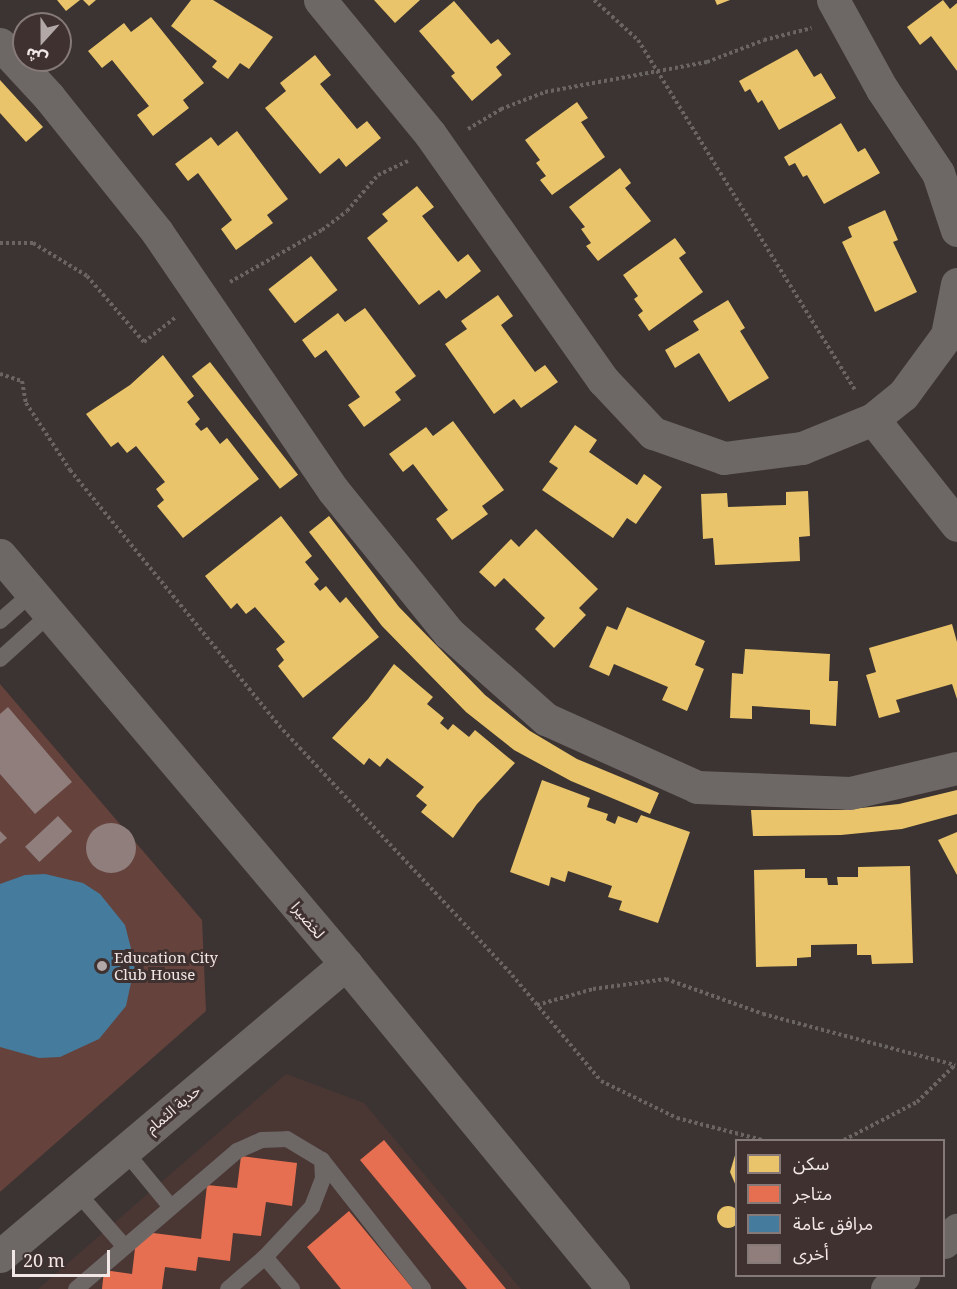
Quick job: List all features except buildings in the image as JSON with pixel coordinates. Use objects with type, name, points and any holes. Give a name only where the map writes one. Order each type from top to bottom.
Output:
[{"type":"street","points":[[320,0],[439,147],[603,380],[653,433],[724,458],[802,448],[873,418],[903,395],[947,335],[957,284]]},
{"type":"street","points":[[839,10],[882,89],[938,173],[957,230]]},
{"type":"street","points":[[0,44],[49,97],[157,232],[333,490],[449,633],[546,719],[697,787],[850,793],[957,768]]},
{"type":"street","points":[[873,418],[957,525]]},
{"type":"street","name":"لخضيرا","points":[[0,555],[346,964],[613,1289]]},
{"type":"street","name":"حدبة الثمام","points":[[0,1256],[346,964]]},
{"type":"street","points":[[945,1241],[957,1230]]},
{"type":"street","points":[[887,1289],[901,1277]]},
{"type":"lane","points":[[0,621],[41,603]]},
{"type":"lane","points":[[0,659],[41,603]]},
{"type":"lane","points":[[76,1289],[237,1151],[262,1140],[287,1139],[322,1160],[423,1289]]},
{"type":"lane","points":[[124,1150],[171,1207]]},
{"type":"lane","points":[[228,1289],[265,1257],[312,1207],[323,1178],[322,1160]]},
{"type":"lane","points":[[76,1191],[126,1247]]},
{"type":"lane","points":[[265,1257],[292,1289]]},
{"type":"path","points":[[594,0],[638,40],[873,418]]},
{"type":"path","points":[[0,243],[33,243],[87,276],[144,342],[201,298],[322,230],[347,211],[378,175],[439,147],[501,109],[545,93],[707,62],[839,10]]},
{"type":"path","points":[[0,374],[22,381],[26,403],[70,470],[283,730],[537,1005],[601,1081],[677,1118],[758,1139]]},
{"type":"path","points":[[537,1005],[593,989],[666,979],[764,1014],[956,1065]]},
{"type":"path","points":[[846,1139],[917,1102],[956,1065]]},
{"type":"shaded area","name":"Education City Club House","points":[[0,684],[202,920],[206,1011],[0,1192]]},
{"type":"shaded area","points":[[286,1074],[364,1103],[521,1289],[38,1289]]},
{"type":"place","name":"Education City Club House","points":[[102,966]]}]
